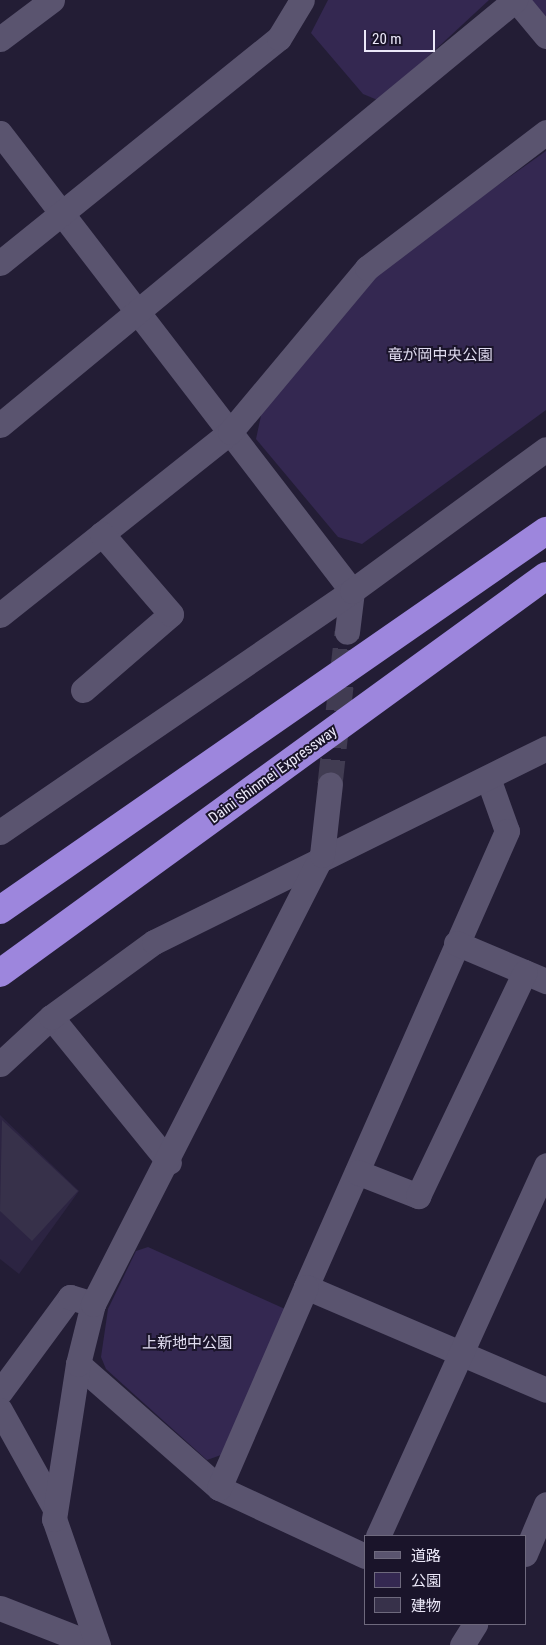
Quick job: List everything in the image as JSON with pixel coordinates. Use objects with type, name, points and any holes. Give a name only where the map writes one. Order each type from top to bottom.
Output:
[{"type":"highway","points":[[0,910],[546,531]]},
{"type":"highway","name":"Daini Shinmei Expressway","points":[[0,972],[546,576]]},
{"type":"street","points":[[0,40],[52,0]]},
{"type":"street","points":[[0,263],[59,212],[279,38],[302,0]]},
{"type":"street","points":[[0,425],[140,312],[515,0],[546,36]]},
{"type":"street","points":[[0,615],[230,432],[367,268],[546,132]]},
{"type":"street","points":[[0,133],[59,212],[140,312],[352,592],[347,632]]},
{"type":"street","points":[[0,832],[352,592],[546,449]]},
{"type":"street","points":[[82,690],[171,614],[102,534]]},
{"type":"street","points":[[0,1064],[51,1017],[154,942],[322,855],[488,778],[546,748]]},
{"type":"street","points":[[219,1488],[456,943],[507,831],[488,778]]},
{"type":"street","points":[[96,1645],[54,1519],[54,1507],[78,1364],[93,1304],[170,1162],[322,855],[330,784]]},
{"type":"street","points":[[357,1172],[418,1196],[535,976],[456,943]]},
{"type":"street","points":[[51,1017],[170,1162]]},
{"type":"street","points":[[378,1535],[546,1165]]},
{"type":"street","points":[[306,1288],[546,1390]]},
{"type":"street","points":[[0,1392],[70,1297],[93,1304]]},
{"type":"street","points":[[78,1364],[219,1488],[364,1556]]},
{"type":"street","points":[[0,1410],[54,1507]]},
{"type":"street","points":[[533,1551],[546,1504]]},
{"type":"street","points":[[0,1608],[96,1645]]},
{"type":"street","points":[[462,1645],[474,1625]]},
{"type":"shaded area","points":[[0,1115],[79,1191],[19,1274],[0,1259]]},
{"type":"green space","points":[[328,0],[489,0],[380,101],[363,94],[311,33]]},
{"type":"green space","points":[[529,0],[546,0],[546,22]]},
{"type":"green space","name":"竜が岡中央公園","points":[[546,151],[546,410],[362,544],[338,537],[256,439],[262,411],[371,275]]},
{"type":"green space","name":"上新地中公園","points":[[148,1247],[285,1309],[221,1455],[207,1460],[106,1369],[101,1357],[108,1309],[136,1251]]},
{"type":"building","points":[[2,1120],[78,1191],[32,1241],[0,1211]]},
{"type":"tunnel","points":[[330,784],[347,632]]}]
